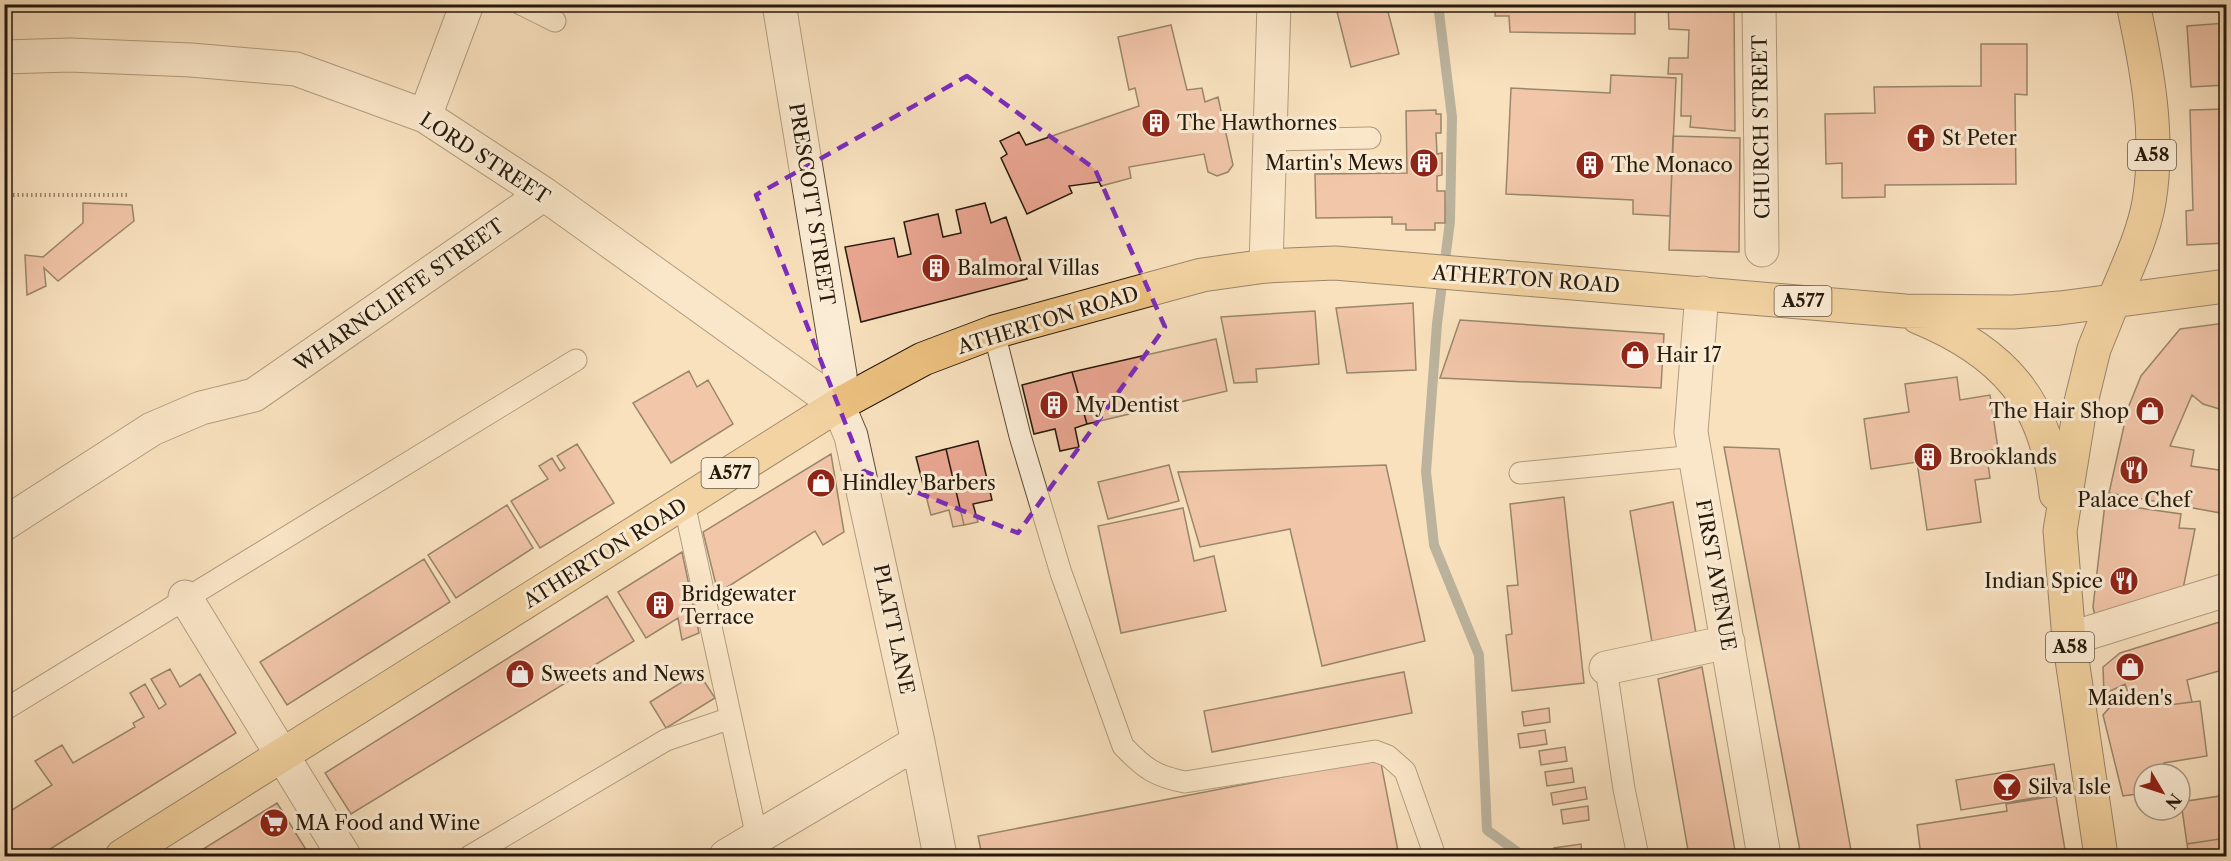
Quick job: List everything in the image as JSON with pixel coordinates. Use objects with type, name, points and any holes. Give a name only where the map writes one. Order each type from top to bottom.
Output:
[{"type":"main road","name":"A58","points":[[2101,856],[2069,639],[2060,531],[2081,402],[2094,349],[2133,254],[2149,200],[2151,108],[2144,54],[2133,4]]},
{"type":"main road","name":"ATHERTON ROAD","points":[[122,856],[838,405],[923,359],[994,332],[1202,275],[1266,266],[1335,263],[1905,311],[2013,312],[2113,302]]},
{"type":"main road","name":"A577","points":[[2113,302],[2226,286]]},
{"type":"main road","points":[[1905,311],[1953,331],[1979,348],[2019,387],[2044,430],[2053,460],[2060,531]]},
{"type":"street","points":[[425,116],[467,4]]},
{"type":"street","name":"PRESCOTT STREET","points":[[779,4],[840,375],[838,405]]},
{"type":"street","points":[[1266,266],[1274,4]]},
{"type":"street","name":"CHURCH STREET","points":[[1759,4],[1762,250]]},
{"type":"street","name":"LORD STREET","points":[[4,57],[70,54],[191,60],[296,69],[425,116],[543,195],[838,405]]},
{"type":"street","name":"WHARNCLIFFE STREET","points":[[4,525],[152,429],[201,408],[254,395],[543,195]]},
{"type":"street","name":"FIRST AVENUE","points":[[1702,293],[1691,432],[1764,856]]},
{"type":"street","name":"PLATT LANE","points":[[838,405],[852,436],[918,742],[940,856]]},
{"type":"street","points":[[2069,639],[2226,590]]},
{"type":"street","points":[[185,597],[344,856]]},
{"type":"street","points":[[1606,668],[1728,642]]},
{"type":"street","points":[[726,856],[759,847],[918,742]]},
{"type":"lane","points":[[521,4],[555,21]]},
{"type":"lane","points":[[1270,140],[1370,138]]},
{"type":"lane","points":[[994,332],[1020,436],[1061,573],[1124,746],[1140,764],[1159,777],[1185,782],[1375,751],[1388,756],[1405,771],[1435,856]]},
{"type":"lane","points":[[4,710],[185,597],[576,360]]},
{"type":"lane","points":[[1520,473],[1696,456]]},
{"type":"lane","points":[[684,503],[759,847]]},
{"type":"lane","points":[[1606,668],[1624,789],[1638,856]]},
{"type":"lane","points":[[470,856],[666,740],[731,718]]},
{"type":"path","points":[[4,195],[129,195]]},
{"type":"highlighted area","points":[[967,76],[1095,169],[1165,327],[1018,533],[864,471],[756,195]]},
{"type":"building","points":[[1335,4],[1386,4],[1399,54],[1351,67]]},
{"type":"building","points":[[1496,4],[1635,4],[1635,34],[1510,32],[1509,16],[1495,16]]},
{"type":"building","points":[[1668,4],[1734,4],[1735,131],[1690,127],[1691,116],[1681,116],[1682,74],[1668,74],[1669,58],[1688,58],[1689,30],[1669,29]]},
{"type":"building","points":[[2226,23],[2226,85],[2191,87],[2187,26]]},
{"type":"building","name":"The Hawthornes","points":[[1171,25],[1187,90],[1202,88],[1205,102],[1218,97],[1233,165],[1228,172],[1217,176],[1208,172],[1204,154],[1129,167],[1131,178],[1101,186],[1099,182],[1069,186],[1072,193],[1027,214],[1001,158],[1007,154],[1000,141],[1019,132],[1026,145],[1139,106],[1135,88],[1129,90],[1118,37]]},
{"type":"building","name":"St Peter","points":[[1981,44],[2027,44],[2027,95],[2015,94],[2016,184],[1885,185],[1885,197],[1842,198],[1842,163],[1826,164],[1825,114],[1875,113],[1874,87],[1981,86]]},
{"type":"building","name":"The Monaco","points":[[1611,75],[1676,78],[1670,216],[1633,214],[1633,200],[1506,194],[1511,88],[1610,93]]},
{"type":"building","points":[[2226,109],[2226,243],[2187,245],[2186,211],[2193,210],[2190,110]]},
{"type":"building","name":"Martin's Mews","points":[[1436,110],[1436,114],[1441,114],[1441,133],[1436,133],[1437,154],[1442,153],[1442,175],[1437,176],[1437,191],[1445,191],[1445,223],[1435,223],[1435,230],[1406,230],[1406,224],[1392,224],[1392,217],[1316,218],[1315,174],[1407,173],[1406,111]]},
{"type":"building","points":[[1673,136],[1740,138],[1739,252],[1669,250]]},
{"type":"building","points":[[83,203],[132,205],[134,221],[58,281],[44,268],[46,286],[27,295],[25,255],[43,257],[83,223]]},
{"type":"building","name":"Balmoral Villas","points":[[985,203],[991,223],[1006,217],[1027,279],[861,322],[845,247],[894,238],[898,257],[911,254],[904,222],[938,214],[943,237],[961,233],[956,210]]},
{"type":"building","points":[[1413,303],[1416,370],[1347,373],[1336,308]]},
{"type":"building","points":[[1315,311],[1319,364],[1256,369],[1257,382],[1234,383],[1221,317]]},
{"type":"building","points":[[1460,320],[1664,334],[1661,388],[1440,378]]},
{"type":"building","points":[[2225,323],[2226,411],[2203,404],[2192,395],[2170,446],[2194,450],[2191,466],[2226,471],[2221,513],[2109,493],[2128,408],[2141,376],[2180,329]]},
{"type":"building","points":[[1216,339],[1227,391],[1087,424],[1072,372]]},
{"type":"building","points":[[689,371],[697,387],[708,380],[733,424],[671,463],[633,403]]},
{"type":"building","name":"My Dentist","points":[[1072,372],[1087,424],[1075,428],[1079,447],[1060,451],[1055,429],[1034,434],[1022,385]]},
{"type":"building","name":"Brooklands","points":[[1957,377],[1960,400],[1990,395],[1998,449],[1986,451],[1990,478],[1975,480],[1981,522],[1927,530],[1917,462],[1871,469],[1864,419],[1909,412],[1905,384]]},
{"type":"building","points":[[978,441],[992,500],[973,504],[978,522],[964,525],[946,449]]},
{"type":"building","points":[[577,444],[614,503],[540,548],[511,501],[548,479],[539,466],[552,458],[560,471],[565,468],[557,456]]},
{"type":"building","points":[[1724,447],[1779,449],[1852,856],[1801,856]]},
{"type":"building","points":[[946,449],[964,525],[953,527],[949,510],[931,515],[916,457]]},
{"type":"building","points":[[831,454],[844,532],[823,545],[815,531],[718,593],[703,532]]},
{"type":"building","points":[[1169,465],[1179,501],[1108,519],[1098,482]]},
{"type":"building","points":[[1386,465],[1425,641],[1322,666],[1290,529],[1200,547],[1178,472]]},
{"type":"building","points":[[1564,497],[1584,683],[1512,691],[1506,635],[1512,634],[1507,586],[1518,585],[1510,504]]},
{"type":"building","points":[[1673,502],[1696,633],[1652,642],[1630,511]]},
{"type":"building","points":[[2105,503],[2181,514],[2179,528],[2195,529],[2181,599],[2096,620],[2093,607]]},
{"type":"building","points":[[507,505],[533,548],[456,598],[428,555]]},
{"type":"building","points":[[1183,508],[1194,561],[1214,556],[1226,611],[1121,633],[1098,526]]},
{"type":"building","name":"Bridgewater Terrace","points":[[682,552],[699,633],[682,640],[678,618],[646,638],[618,592]]},
{"type":"building","points":[[424,559],[450,602],[287,705],[260,662]]},
{"type":"building","points":[[607,596],[634,641],[351,814],[325,773]]},
{"type":"building","points":[[2226,620],[2226,669],[2187,680],[2192,702],[2161,706],[2160,699],[2132,704],[2125,684],[2104,694],[2103,667],[2120,653]]},
{"type":"building","points":[[1702,667],[1736,856],[1689,856],[1658,679]]},
{"type":"building","points":[[170,669],[180,687],[200,674],[236,733],[39,856],[4,856],[4,815],[52,785],[35,761],[62,745],[73,763],[135,727],[133,723],[144,717],[130,693],[145,684],[159,709],[166,704],[151,679]]},
{"type":"building","points":[[698,672],[715,698],[666,728],[650,702]]},
{"type":"building","points":[[1404,672],[1412,713],[1212,752],[1204,711]]},
{"type":"building","points":[[2160,699],[2161,706],[2200,701],[2207,756],[2170,762],[2132,762],[2132,795],[2123,796],[2103,715],[2110,707]]},
{"type":"building","points":[[1549,708],[1550,722],[1524,726],[1522,712]]},
{"type":"building","points":[[1545,730],[1547,744],[1520,748],[1518,734]]},
{"type":"building","points":[[1565,747],[1567,761],[1541,765],[1539,751]]},
{"type":"building","points":[[1380,758],[1399,856],[982,856],[978,836]]},
{"type":"building","name":"Silva Isle","points":[[2054,764],[2059,794],[1961,810],[1956,780]]},
{"type":"building","points":[[1572,768],[1574,782],[1547,786],[1545,772]]},
{"type":"building","points":[[2223,771],[2226,771],[2226,795]]},
{"type":"building","points":[[1585,787],[1587,799],[1553,805],[1551,793]]},
{"type":"building","points":[[2226,795],[2226,838],[2187,844],[2184,822],[2192,822],[2192,800]]},
{"type":"building","points":[[2056,796],[2066,856],[1921,856],[1917,825],[2007,811],[2006,804]]},
{"type":"building","points":[[277,803],[310,856],[192,856]]},
{"type":"building","points":[[1588,806],[1589,820],[1563,824],[1561,810]]},
{"type":"building","points":[[2226,838],[2226,856],[2189,856],[2187,844]]},
{"type":"building","points":[[1581,844],[1582,856],[1555,856],[1554,848]]},
{"type":"waterway","points":[[1438,4],[1452,117],[1450,221],[1437,324],[1426,472],[1434,545],[1479,655],[1487,830],[1523,856]]},
{"type":"place","name":"The Hawthornes","points":[[1156,123]]},
{"type":"place","name":"St Peter","points":[[1921,138]]},
{"type":"place","name":"Martin's Mews","points":[[1424,163]]},
{"type":"place","name":"The Monaco","points":[[1590,165]]},
{"type":"place","name":"Balmoral Villas","points":[[936,268]]},
{"type":"place","name":"Hair 17","points":[[1635,355]]},
{"type":"place","name":"My Dentist","points":[[1054,405]]},
{"type":"place","name":"The Hair Shop","points":[[2150,411]]},
{"type":"place","name":"Brooklands","points":[[1928,457]]},
{"type":"place","name":"Palace Chef","points":[[2134,470]]},
{"type":"place","name":"Hindley Barbers","points":[[821,483]]},
{"type":"place","name":"Indian Spice","points":[[2124,581]]},
{"type":"place","name":"Bridgewater Terrace","points":[[660,605]]},
{"type":"place","name":"Maiden's","points":[[2130,667]]},
{"type":"place","name":"Sweets and News","points":[[520,674]]},
{"type":"place","name":"Silva Isle","points":[[2007,787]]},
{"type":"place","name":"MA Food and Wine","points":[[274,823]]}]
